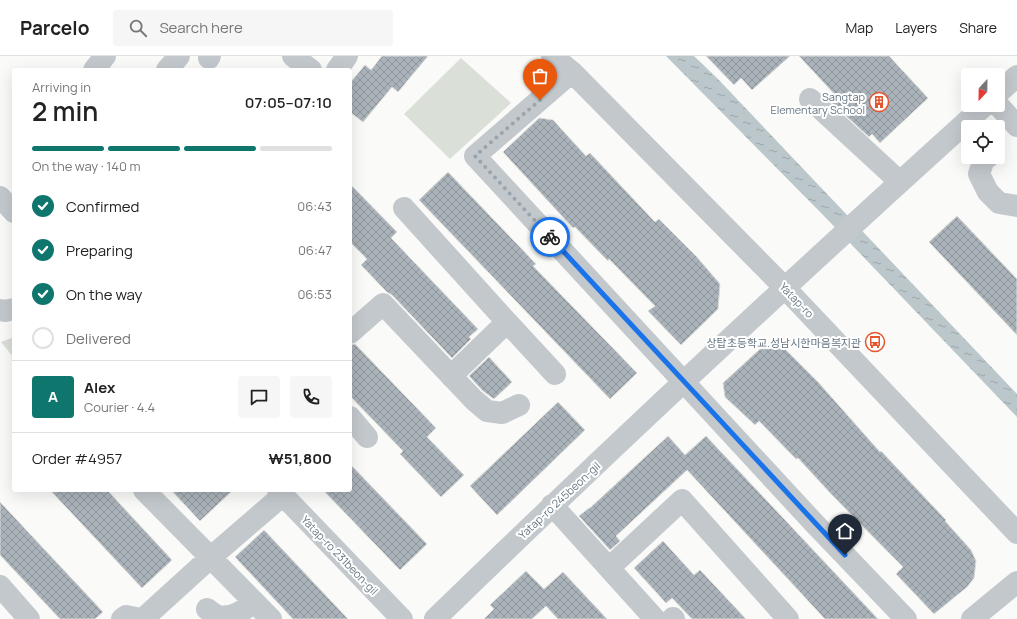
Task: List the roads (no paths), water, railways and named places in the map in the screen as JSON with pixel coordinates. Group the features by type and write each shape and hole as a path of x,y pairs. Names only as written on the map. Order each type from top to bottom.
{"street":[{"path":"96,68 105,56"},
{"path":"170,68 179,56"},
{"path":"293,56 308,68"},
{"path":"338,68 347,56"},
{"name":"Yatap-ro","path":"552,56 572,72 785,288 1017,533"},
{"path":"572,72 475,156 814,522 906,619"},
{"path":"1005,87 1017,76"},
{"path":"810,99 900,182"},
{"name":"Yatap-ro 245beon-gil","path":"435,619 552,505 785,288 977,112"},
{"path":"1004,112 1017,126"},
{"path":"983,164 980,174 988,192 999,203 1017,206"},
{"path":"0,197 12,210"},
{"path":"404,208 555,374"},
{"path":"352,331 383,304 451,376 487,411 502,412 519,405"},
{"path":"0,310 12,309"},
{"path":"451,376 507,322"},
{"path":"352,419 367,437"},
{"path":"146,492 271,619"},
{"path":"122,619 126,616 142,619 280,492"},
{"name":"Yatap-ro 231beon-gil","path":"280,492 402,619"},
{"path":"609,568 682,500 788,619"},
{"path":"552,505 655,619"},
{"path":"972,619 1017,582"},
{"path":"0,586 29,619"},
{"path":"207,610 218,616 238,615 254,602"}],"water":[{"path":"666,56 694,56 717,78 1017,394 1017,417 826,218"}],"place":[{"name":"Sangtap Elementary School","path":"879,102"},
{"name":"상탑초등학교.성남시한마음복지관","path":"875,342"}]}
